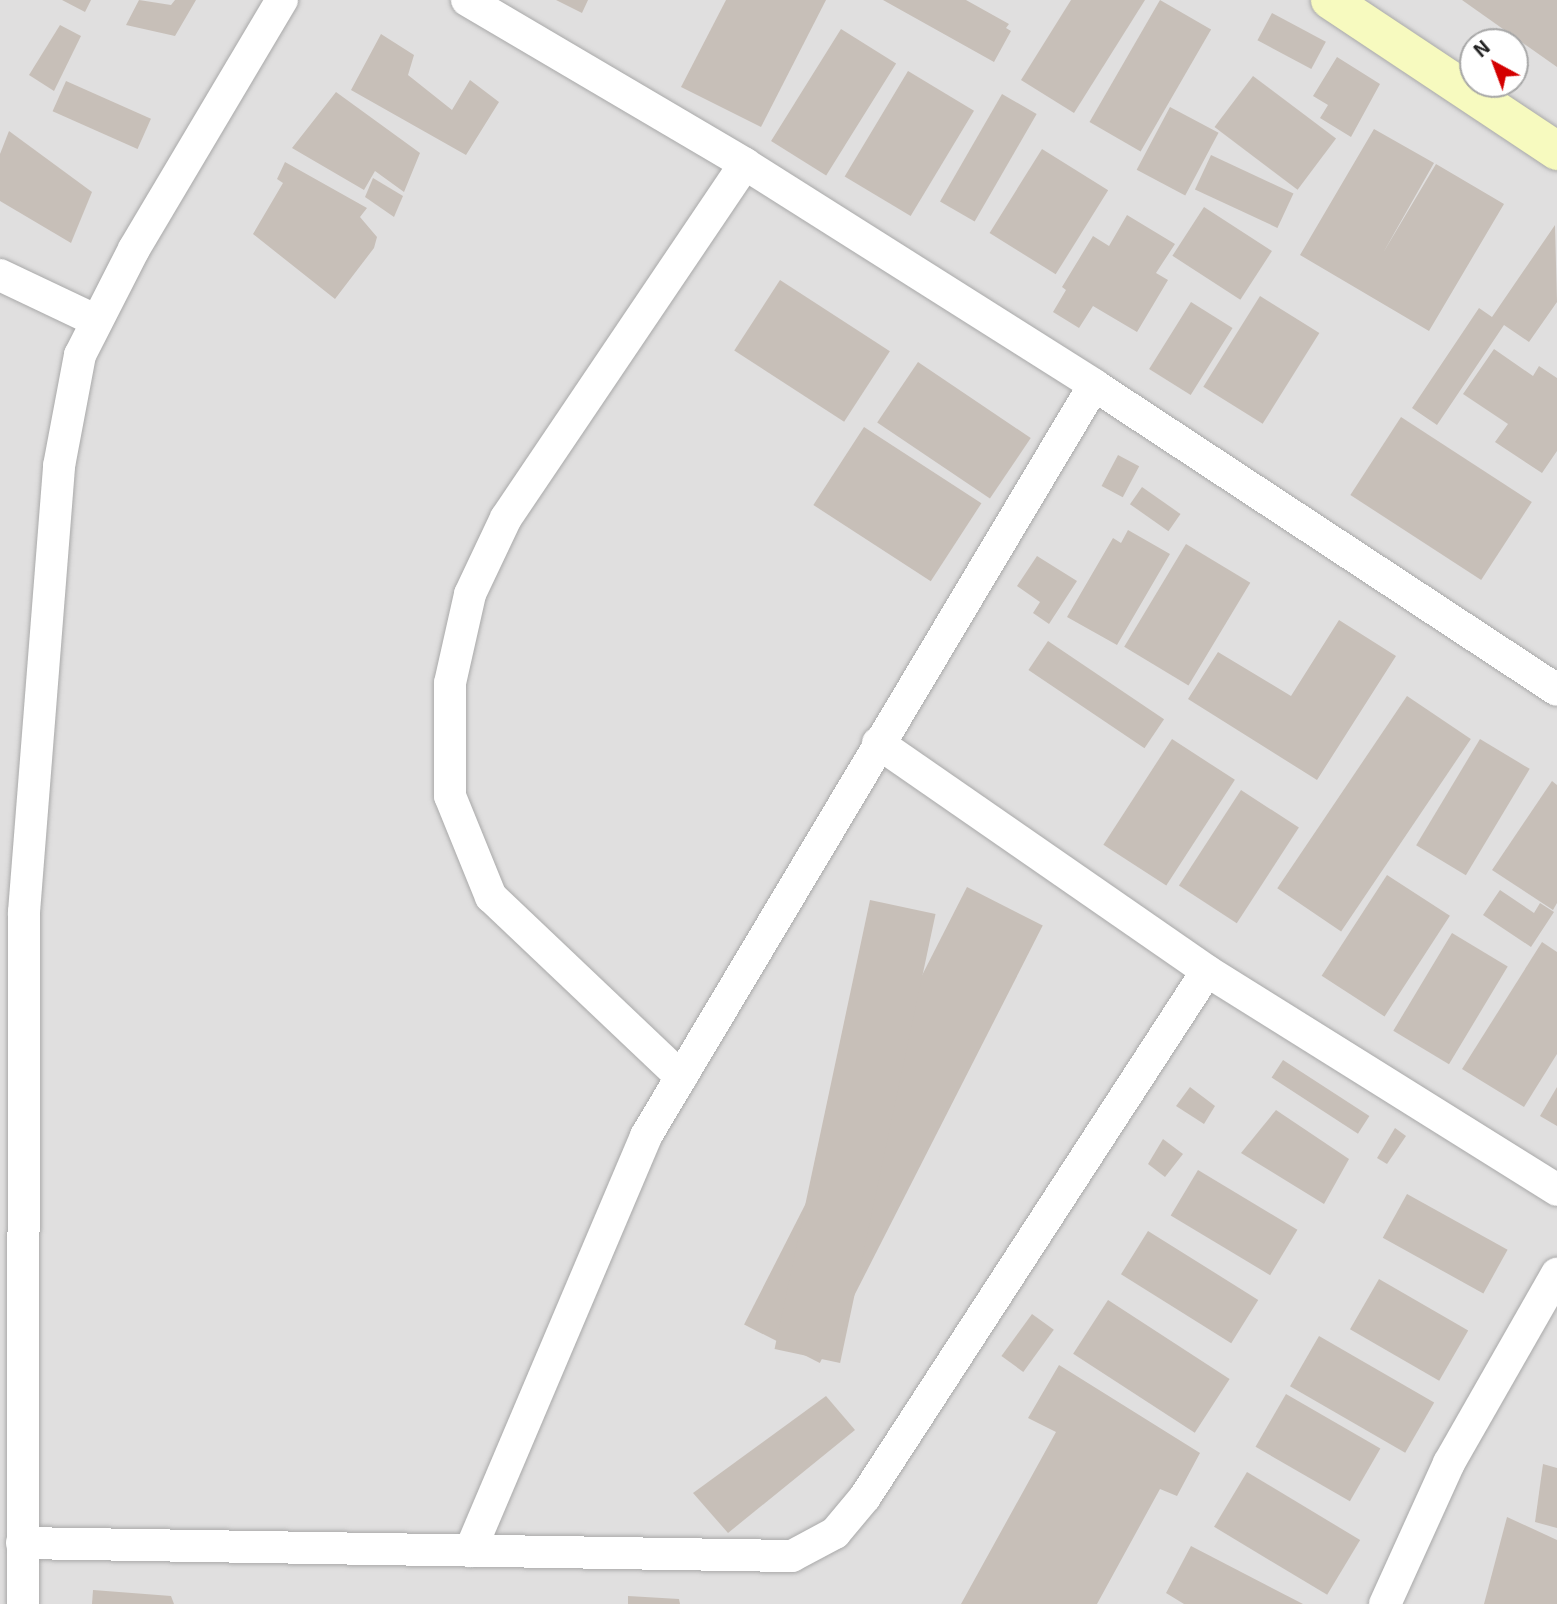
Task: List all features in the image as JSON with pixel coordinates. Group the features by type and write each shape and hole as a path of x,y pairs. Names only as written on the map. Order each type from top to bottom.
{"main road":[{"path":"1330,0 1557,151"}],"street":[{"path":"23,1604 12,912 59,466 80,355 282,0"},
{"path":"467,0 745,164 1094,385 1557,690"},
{"path":"681,1077 491,897 450,796 450,683 470,594 506,518 745,164"},
{"path":"0,275 97,321"},
{"path":"470,1551 646,1136 1094,385"},
{"path":"878,743 1207,971 1557,1190"},
{"path":"22,1543 792,1556 835,1533 866,1497 1207,971"},
{"path":"1385,1604 1449,1463 1557,1274"}],"shaded area":[{"path":"0,0 1557,0 1557,1604 0,1604"}],"building":[{"path":"62,0 91,0 85,12"},
{"path":"139,0 171,5 175,0 196,0 175,36 126,25"},
{"path":"556,0 588,0 582,13"},
{"path":"726,0 826,0 761,127 681,87"},
{"path":"883,0 966,0 1009,24 1006,28 1011,31 994,62"},
{"path":"1071,0 1145,0 1074,113 1021,80"},
{"path":"1160,0 1211,30 1141,152 1090,122"},
{"path":"1462,0 1557,0 1557,67 1529,47 1529,28 1502,28"},
{"path":"1272,13 1326,42 1311,69 1257,40"},
{"path":"60,25 81,36 54,91 29,75"},
{"path":"841,29 896,63 826,175 771,141"},
{"path":"381,34 414,55 408,75 452,110 470,80 499,102 466,155 351,90"},
{"path":"1337,57 1380,84 1351,137 1320,118 1328,105 1313,96"},
{"path":"908,71 974,111 911,216 845,176"},
{"path":"1253,76 1336,139 1298,190 1214,127"},
{"path":"66,81 151,119 138,149 53,111"},
{"path":"336,92 420,153 404,192 375,171 364,190 292,148"},
{"path":"1002,94 1037,114 975,221 940,201"},
{"path":"1170,107 1219,133 1185,196 1137,170"},
{"path":"1374,129 1434,163 1383,253 1436,164 1504,204 1429,331 1300,255"},
{"path":"9,131 92,192 71,243 0,201 0,154"},
{"path":"1042,149 1108,190 1056,274 990,233"},
{"path":"1211,155 1293,193 1277,228 1195,189"},
{"path":"285,162 367,208 360,217 377,237 374,248 335,299 253,234 283,183 277,179"},
{"path":"373,178 403,196 394,217 365,197"},
{"path":"1204,207 1272,251 1240,300 1172,256"},
{"path":"1127,215 1175,244 1156,273 1168,280 1137,332 1093,306 1079,328 1053,312 1066,290 1062,287 1093,236 1109,246"},
{"path":"1555,225 1557,302 1529,342 1504,325 1437,425 1412,408 1479,308 1492,317"},
{"path":"780,280 890,351 844,422 734,350"},
{"path":"1260,296 1319,333 1263,424 1203,387"},
{"path":"1191,302 1233,328 1191,395 1149,369"},
{"path":"1494,349 1533,376 1539,366 1557,378 1557,451 1542,473 1495,442 1508,424 1463,394"},
{"path":"918,362 1031,438 990,499 877,423"},
{"path":"1401,417 1532,502 1481,580 1350,495"},
{"path":"864,427 981,503 931,581 813,505"},
{"path":"1118,455 1139,466 1123,497 1102,486"},
{"path":"1142,487 1181,514 1168,531 1130,504"},
{"path":"1128,530 1170,554 1117,645 1067,617 1113,538 1121,543"},
{"path":"1186,544 1250,583 1188,685 1124,647"},
{"path":"1037,556 1077,581 1049,624 1033,613 1040,602 1017,586"},
{"path":"1339,620 1396,656 1317,780 1188,699 1218,652 1291,696"},
{"path":"1048,641 1164,719 1144,748 1028,670"},
{"path":"1407,696 1471,739 1341,931 1277,888"},
{"path":"1172,739 1235,780 1166,886 1103,845"},
{"path":"1480,739 1530,769 1466,875 1416,845"},
{"path":"1552,781 1557,785 1557,903 1553,910 1492,870"},
{"path":"1241,790 1299,828 1237,923 1179,886"},
{"path":"1387,875 1450,916 1385,1016 1322,976"},
{"path":"967,887 1043,926 820,1363 744,1324"},
{"path":"1500,890 1534,913 1540,903 1554,912 1531,947 1483,915"},
{"path":"870,900 936,914 840,1363 775,1349"},
{"path":"1452,933 1508,966 1449,1064 1393,1031"},
{"path":"1542,942 1557,952 1557,1054 1524,1107 1462,1069"},
{"path":"1283,1060 1369,1116 1358,1134 1272,1078"},
{"path":"1190,1087 1215,1106 1204,1124 1176,1106"},
{"path":"1557,1087 1557,1126 1540,1116"},
{"path":"1276,1110 1349,1159 1324,1204 1241,1153"},
{"path":"1395,1128 1406,1136 1387,1164 1377,1158"},
{"path":"1163,1139 1183,1154 1165,1177 1148,1164"},
{"path":"1198,1170 1297,1230 1270,1275 1171,1215"},
{"path":"1407,1194 1508,1250 1483,1293 1383,1238"},
{"path":"1148,1231 1258,1300 1231,1343 1121,1274"},
{"path":"1379,1279 1468,1330 1439,1381 1350,1329"},
{"path":"1108,1300 1230,1379 1195,1433 1073,1354"},
{"path":"1032,1314 1054,1330 1023,1372 1001,1356"},
{"path":"1319,1336 1434,1402 1405,1453 1290,1386"},
{"path":"1059,1365 1200,1453 1177,1496 1160,1489 1097,1604 961,1604 1056,1432 1028,1418"},
{"path":"1286,1394 1380,1448 1350,1501 1256,1447"},
{"path":"826,1396 855,1430 728,1533 693,1493"},
{"path":"1543,1464 1557,1468 1557,1528 1535,1522"},
{"path":"1247,1472 1360,1540 1327,1595 1214,1527"},
{"path":"1507,1517 1557,1540 1557,1604 1484,1604"},
{"path":"1191,1546 1303,1604 1184,1604 1166,1593"},
{"path":"93,1590 171,1596 174,1604 92,1604"},
{"path":"628,1596 679,1599 680,1604 628,1604"}]}
